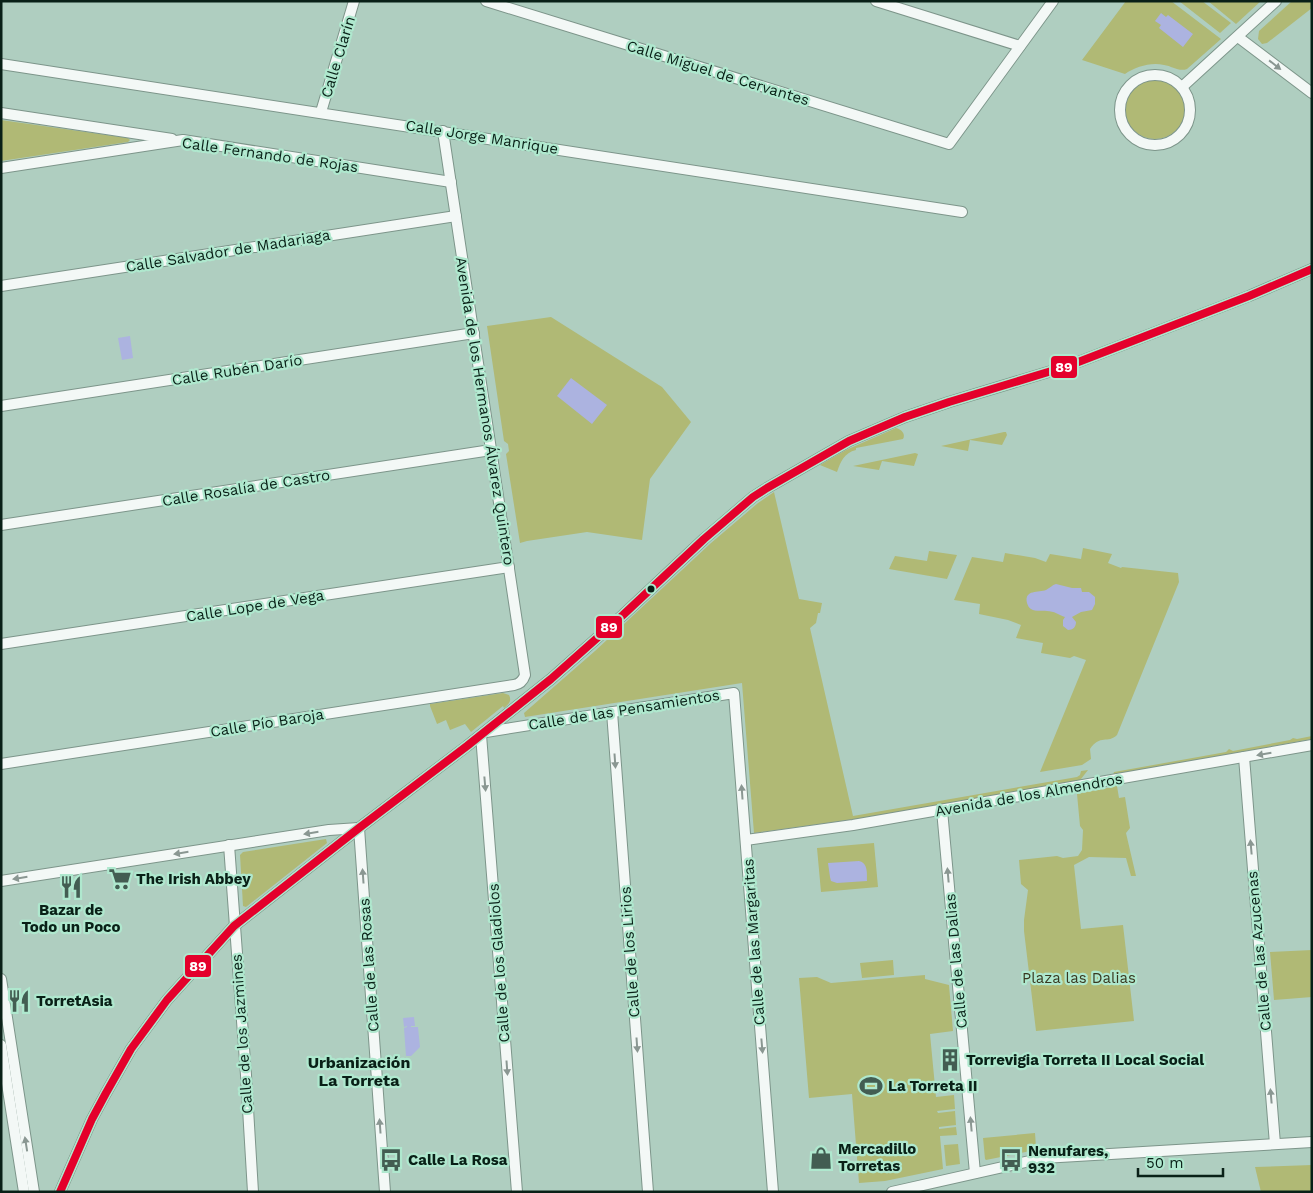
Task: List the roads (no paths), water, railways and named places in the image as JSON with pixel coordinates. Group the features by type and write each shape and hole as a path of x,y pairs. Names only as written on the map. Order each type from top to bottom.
{"street":[{"name":"Calle Clarín","path":"321,112 354,1"},
{"name":"Calle Miguel de Cervantes","path":"486,1 949,144 1020,46"},
{"path":"876,1 1020,46 1052,1"},
{"path":"1182,86 1276,1"},
{"path":"1238,37 1312,93"},
{"name":"Calle Jorge Manrique","path":"1,64 962,212"},
{"path":"1153,74 1164,75 1174,79 1182,86 1189,99 1191,110 1187,126 1176,138 1167,144 1156,146 1145,144 1127,132 1122,122 1120,106 1125,90 1133,82 1142,76 1153,74"},
{"path":"1,113 183,140"},
{"name":"Avenida de los Hermanos Álvarez Quintero","path":"443,131 525,674 521,682 514,685"},
{"name":"Calle Fernando de Rojas","path":"1,168 183,140 451,182"},
{"name":"Calle Salvador de Madariaga","path":"1,286 456,216"},
{"path":"60,1192 92,1119 131,1049 167,1000 234,926 551,680 704,539 753,497 837,448 912,414 1068,366 1249,296 1312,269"},
{"name":"Calle Rubén Darío","path":"1,406 474,334"},
{"name":"Calle Rosalía de Castro","path":"1,526 491,450"},
{"name":"Calle Lope de Vega","path":"1,644 509,567"},
{"path":"514,685 522,703"},
{"name":"Calle Pío Baroja","path":"1,764 514,685"},
{"name":"Calle de las Pensamientos","path":"483,734 734,693"},
{"name":"Calle de las Margaritas","path":"734,693 773,1192"},
{"name":"Calle de los Lirios","path":"612,712 648,1192"},
{"name":"Calle de los Gladiolos","path":"483,734 517,1192"},
{"name":"Avenida de los Almendros","path":"746,840 853,825 1312,745"},
{"name":"Calle de las Azucenas","path":"1244,757 1275,1144"},
{"name":"Calle de las Dalias","path":"942,810 975,1173"},
{"path":"1,881 340,828 359,828"},
{"name":"Calle de las Rosas","path":"359,828 385,1192"},
{"name":"Calle de los Jazmines","path":"229,845 253,1192"},
{"path":"1,979 34,1192"},
{"path":"1,1045 24,1192"},
{"path":"892,1192 1043,1158 1312,1142"}],"water":[{"path":"1161,13 1166,17 1168,15 1193,34 1183,47 1159,28 1161,25 1155,21"},
{"path":"130,336 133,358 122,360 118,338"},
{"path":"571,378 607,405 592,424 557,396"},
{"path":"1056,584 1081,588 1082,592 1089,592 1095,597 1095,604 1092,610 1081,612 1072,617 1076,622 1075,627 1068,630 1063,626 1065,617 1052,612 1033,610 1027,603 1028,595 1033,592 1046,590"},
{"path":"859,861 865,866 867,881 837,883 831,881 828,863"},
{"path":"414,1017 415,1026 411,1027 418,1027 420,1047 411,1056 406,1056 404,1028 407,1026 404,1027 403,1018"}],"place":[{"name":"The Irish Abbey","path":"120,879"},
{"name":"Bazar de Todo un Poco","path":"71,887"},
{"name":"TorretAsia","path":"19,1001"},
{"name":"Torrevigia Torreta II Local Social","path":"950,1060"},
{"name":"La Torreta II","path":"871,1086"},
{"name":"Mercadillo Torretas","path":"821,1158"},
{"name":"Calle La Rosa","path":"391,1160"},
{"name":"Nenufares, 932","path":"1011,1160"}],"district":[{"name":"Urbanización La Torreta","path":"359,1071"}],"park label":[{"name":"Plaza las Dalias","path":"1079,978"}]}
